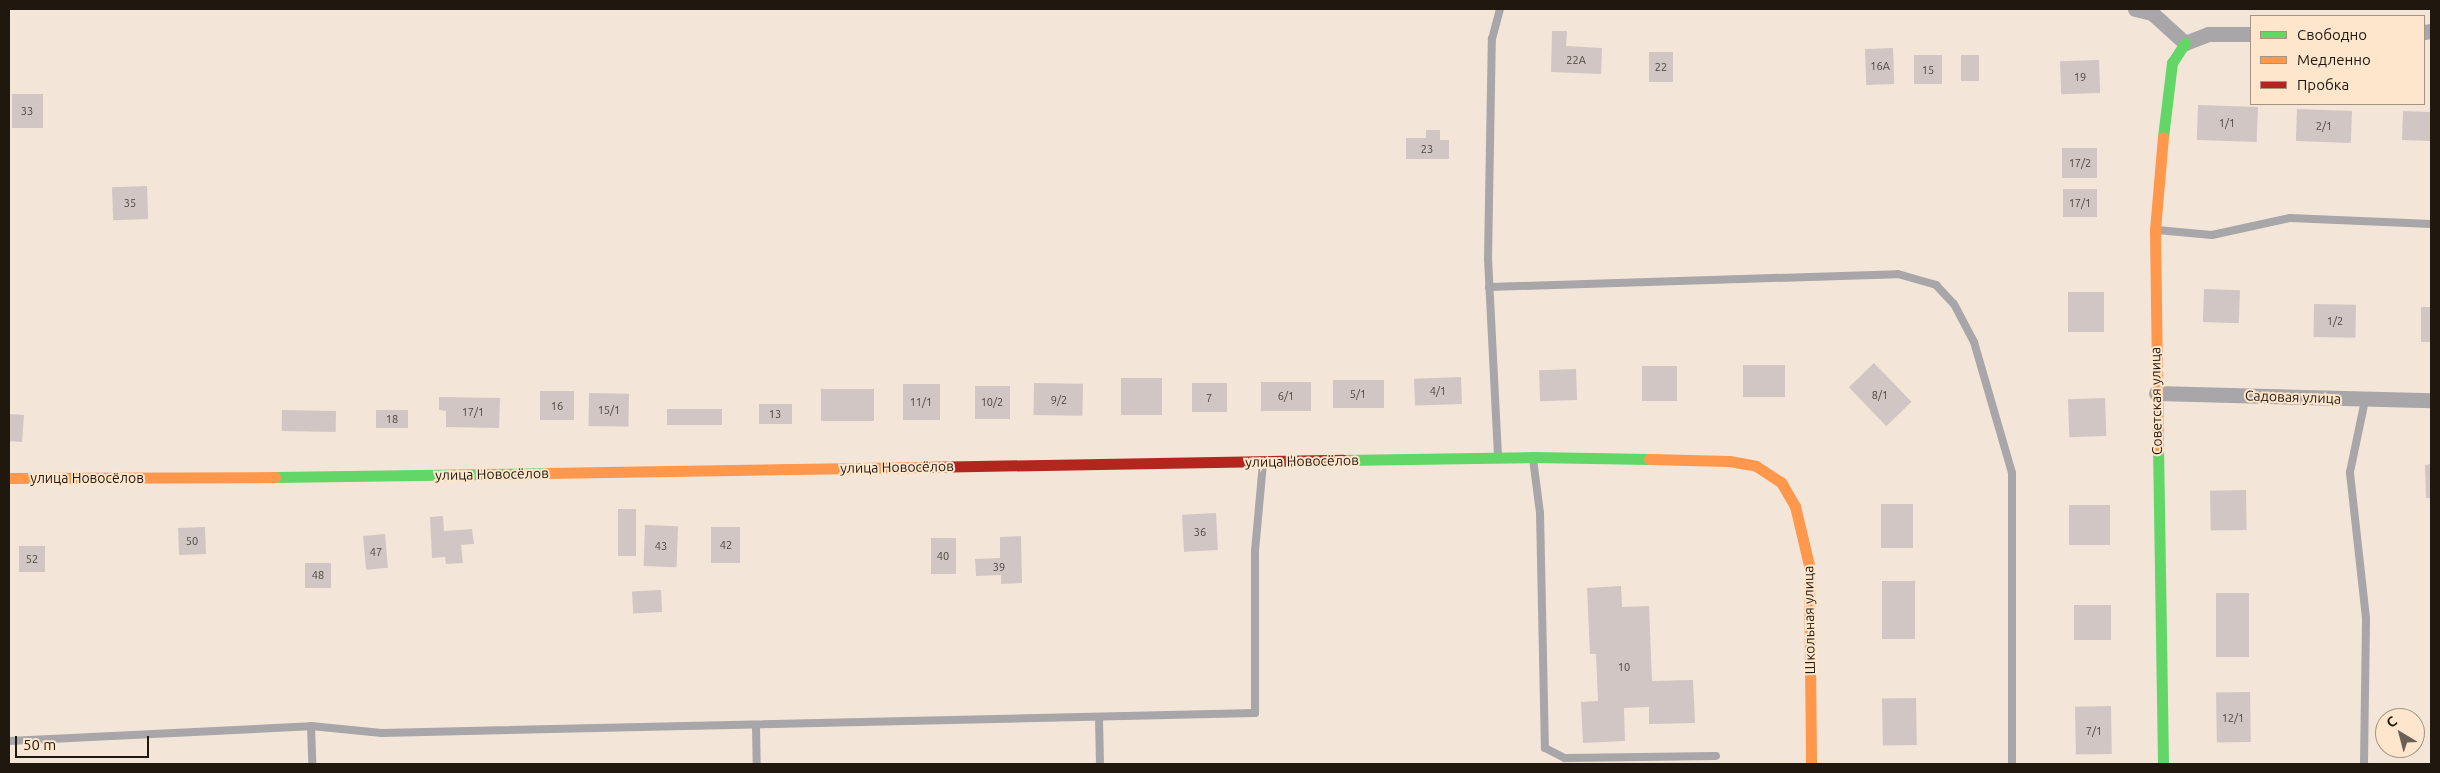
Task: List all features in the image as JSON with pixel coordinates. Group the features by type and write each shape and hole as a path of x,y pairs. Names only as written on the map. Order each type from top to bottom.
{"street":[{"path":"2135,9 2152,13 2185,43 2208,34 2250,34"},
{"name":"Советская улица","path":"2162,764 2155,230 2167,86 2172,62 2185,43"},
{"name":"Садовая улица","path":"2156,393 2365,400 2431,400"},
{"name":"улица Новосёлов","path":"9,478 229,478 1533,457 1729,461 1756,466 1780,482"},
{"name":"Школьная улица","path":"1780,482 1795,506 1809,565 1813,763"}],"lane":[{"path":"1498,458 1490,287 1492,39 1500,9"},
{"path":"2155,230 2212,235 2290,218 2431,224"},
{"path":"1490,287 1898,274 1936,285 1954,304 1974,342 2012,473 2012,764"},
{"path":"2364,764 2366,618 2350,472 2365,400"},
{"path":"1533,457 1540,513 1545,748 1564,758 1716,756"},
{"path":"9,741 311,726 382,734 1255,713 1254,551 1263,461"},
{"path":"1099,717 1100,764"},
{"path":"756,725 756,764"},
{"path":"311,726 312,764"}],"building":[{"path":"1552,31 1567,31 1566,46 1602,48 1601,74 1551,72"},
{"path":"1893,48 1894,84 1866,85 1865,49"},
{"path":"1649,52 1673,52 1673,82 1649,82"},
{"path":"1914,55 1942,55 1942,84 1914,84"},
{"path":"1961,55 1979,55 1979,81 1961,81"},
{"path":"2099,60 2100,93 2061,94 2060,61"},
{"path":"12,94 43,94 43,128 12,128"},
{"path":"2198,105 2258,107 2257,142 2197,140"},
{"path":"2297,109 2352,111 2351,143 2296,141"},
{"path":"2403,111 2431,112 2430,141 2402,140"},
{"path":"1426,130 1440,130 1440,140 1449,140 1449,159 1406,159 1406,138 1426,138"},
{"path":"2062,148 2097,148 2097,178 2062,178"},
{"path":"147,186 148,219 113,220 112,187"},
{"path":"2063,189 2097,189 2097,217 2063,217"},
{"path":"2204,289 2240,290 2239,323 2203,322"},
{"path":"2068,292 2104,292 2104,332 2068,332"},
{"path":"2314,304 2356,305 2355,338 2313,337"},
{"path":"2421,307 2431,307 2431,342 2421,342"},
{"path":"1874,363 1912,402 1886,426 1849,387"},
{"path":"1743,365 1785,365 1785,397 1743,397"},
{"path":"1642,366 1677,366 1677,401 1642,401"},
{"path":"1576,369 1577,400 1540,401 1539,370"},
{"path":"1461,377 1462,404 1415,406 1414,379"},
{"path":"1121,378 1162,378 1162,415 1121,415"},
{"path":"1333,380 1384,380 1384,408 1333,408"},
{"path":"1261,382 1311,382 1311,411 1261,411"},
{"path":"1034,383 1083,384 1082,416 1033,415"},
{"path":"1192,383 1227,383 1227,412 1192,412"},
{"path":"903,384 940,384 940,420 903,420"},
{"path":"975,386 1010,386 1010,419 975,419"},
{"path":"821,389 874,389 874,421 821,421"},
{"path":"540,391 574,391 574,420 540,420"},
{"path":"589,393 629,394 628,427 588,426"},
{"path":"439,397 500,398 499,428 446,427 446,411 439,410"},
{"path":"2105,398 2106,436 2069,437 2068,399"},
{"path":"759,404 792,404 792,424 759,424"},
{"path":"667,409 722,409 722,425 667,425"},
{"path":"282,410 336,411 336,432 282,431"},
{"path":"376,410 408,410 408,428 376,428"},
{"path":"9,414 24,415 22,442 9,441"},
{"path":"2431,464 2431,498 2426,498 2425,465"},
{"path":"2246,490 2247,530 2211,531 2210,491"},
{"path":"1881,504 1913,504 1913,548 1881,548"},
{"path":"2069,505 2110,505 2110,545 2069,545"},
{"path":"618,509 636,509 636,556 618,556"},
{"path":"1216,513 1218,550 1184,552 1182,515"},
{"path":"443,516 444,531 472,529 474,544 461,545 463,563 446,564 445,557 432,558 430,517"},
{"path":"645,525 678,526 677,567 644,566"},
{"path":"205,527 206,554 179,555 178,528"},
{"path":"711,527 740,527 740,563 711,563"},
{"path":"385,534 388,568 366,570 363,536"},
{"path":"1021,536 1022,583 1001,584 1001,575 976,576 975,559 1000,558 1000,537"},
{"path":"931,538 956,538 956,574 931,574"},
{"path":"19,546 45,546 45,572 19,572"},
{"path":"305,563 331,563 331,588 305,588"},
{"path":"1882,581 1915,581 1915,639 1882,639"},
{"path":"1621,586 1622,607 1649,606 1652,681 1693,680 1695,723 1649,724 1649,707 1624,708 1625,741 1583,743 1581,702 1598,701 1596,654 1590,654 1587,588"},
{"path":"661,590 662,612 633,613 632,592"},
{"path":"2216,593 2249,593 2249,657 2216,657"},
{"path":"2074,605 2111,605 2111,640 2074,640"},
{"path":"2250,692 2251,742 2217,743 2216,693"},
{"path":"1916,698 1917,745 1883,746 1882,699"},
{"path":"2111,706 2112,754 2076,755 2075,707"}],"traffic: fast":[{"path":"2163,137 2172,63 2185,43"},
{"path":"2158,445 2163,764"},
{"path":"1343,460 1533,457 1649,459"},
{"path":"275,477 546,473"}],"traffic: slow":[{"path":"2158,445 2155,230 2163,137"},
{"path":"1649,459 1729,461 1756,466 1781,482 1795,506 1809,565 1811,764"},
{"path":"546,473 923,467"},
{"path":"9,478 275,477"}],"traffic: jam":[{"path":"923,467 1343,460"}]}
